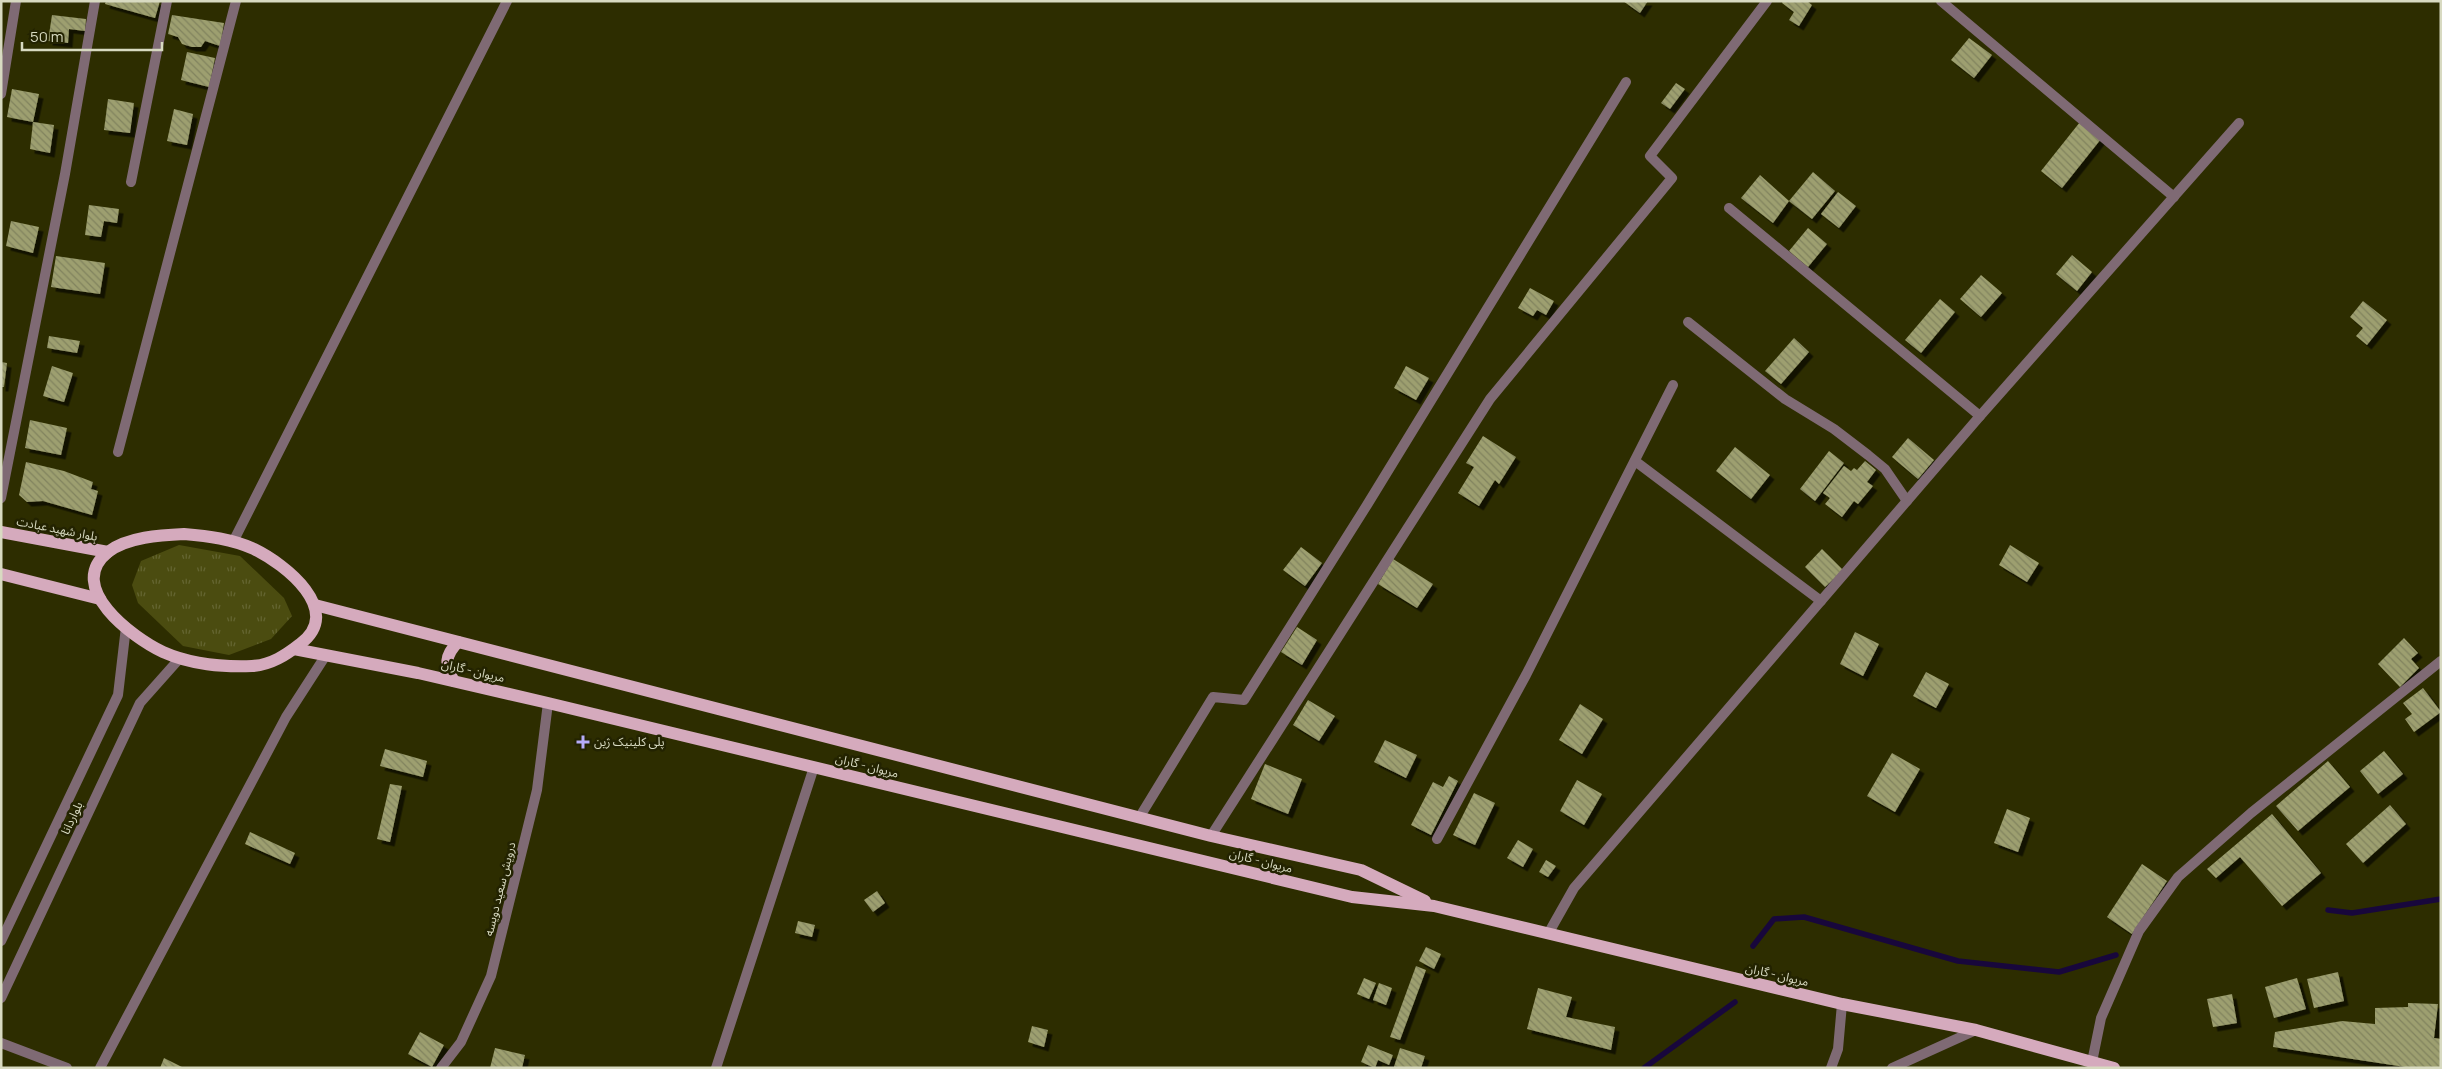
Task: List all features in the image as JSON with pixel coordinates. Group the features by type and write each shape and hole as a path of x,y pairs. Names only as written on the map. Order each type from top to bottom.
{"main road":[{"name":"بلوار شهید عبادت","path":"1,532 108,552"},
{"path":"184,534 222,538 233,542 254,549 282,566 306,589 315,605 316,617 314,628 308,637 282,658 258,665 226,666 194,663 164,653 145,642 126,627 100,599 94,586 94,574 100,561 108,552 130,542 184,534"},
{"path":"1,574 100,599"},
{"name":"مریوان - گاران","path":"315,605 1139,818 1361,870 1434,906"},
{"path":"454,681 448,672 446,660 450,650 458,642"},
{"name":"مریوان - گاران","path":"294,649 454,681 548,703 1352,897 1434,906 1842,1004 1976,1030 2114,1068"}],"street":[{"path":"1,94 16,1"},
{"path":"1,498 63,183 95,1"},
{"path":"131,182 167,1"},
{"path":"118,452 236,1"},
{"path":"233,542 507,1"},
{"path":"1211,836 1490,399 1672,178 1650,156 1767,1"},
{"path":"1941,1 2174,197"},
{"path":"1139,818 1213,697 1244,700 1382,480 1626,82"},
{"path":"1548,934 1574,888 1980,416 2239,122"},
{"path":"1729,208 1980,416"},
{"path":"1688,322 1785,399 1834,429 1868,455 1886,470 1907,501"},
{"path":"1437,839 1526,675 1673,385"},
{"path":"1635,460 1821,601"},
{"name":"بلواردانا","path":"1,941 118,695 126,627"},
{"path":"100,1068 286,717 326,656"},
{"name":"بلواردانا","path":"1,998 140,703 180,658"},
{"path":"2092,1062 2101,1018 2139,931 2178,877 2251,813 2441,661"},
{"name":"درویش سعید دویسه","path":"441,1068 461,1042 492,976 536,790 548,703"},
{"path":"716,1068 814,767"},
{"path":"1831,1068 1838,1049 1842,1004"},
{"path":"1892,1068 1976,1030"},
{"path":"1,1043 68,1068"}],"green space":[{"path":"179,545 240,556 284,598 292,616 271,639 229,655 183,646 138,603 132,585 141,561"}],"building":[{"path":"106,1 160,1 155,18 105,4"},
{"path":"1623,1 1648,1 1640,13"},
{"path":"1783,1 1807,1 1812,5 1799,26 1789,20 1794,12 1782,3"},
{"path":"52,15 86,19 85,31 69,29 68,43 48,41"},
{"path":"172,15 224,23 220,46 205,41 201,47 182,44 178,37 168,34"},
{"path":"1969,38 1992,55 1974,78 1951,60"},
{"path":"187,52 215,58 209,87 181,80"},
{"path":"1676,83 1685,89 1670,109 1661,103"},
{"path":"12,89 39,94 33,122 7,117"},
{"path":"108,99 134,103 130,133 104,130"},
{"path":"174,109 193,114 187,145 167,141"},
{"path":"33,122 54,125 50,153 30,149"},
{"path":"2080,122 2101,139 2062,188 2041,171"},
{"path":"1813,172 1835,191 1812,219 1789,201"},
{"path":"1760,175 1789,201 1773,223 1741,198"},
{"path":"1838,192 1856,206 1839,228 1821,214"},
{"path":"89,205 119,209 117,223 104,221 101,237 85,235"},
{"path":"11,221 39,227 33,253 6,246"},
{"path":"1808,228 1827,244 1808,267 1789,251"},
{"path":"2072,255 2092,272 2077,291 2056,274"},
{"path":"56,256 105,263 100,294 51,287"},
{"path":"1981,275 2002,293 1981,317 1960,299"},
{"path":"1530,288 1554,301 1546,315 1537,310 1533,316 1518,308"},
{"path":"1940,299 1955,312 1921,353 1905,340"},
{"path":"2363,301 2387,320 2367,345 2356,336 2363,328 2350,317"},
{"path":"49,336 80,341 77,353 47,348"},
{"path":"1794,338 1809,352 1781,384 1765,371"},
{"path":"1,362 7,363 4,387 1,387"},
{"path":"52,366 73,373 64,402 43,396"},
{"path":"1406,366 1429,378 1416,400 1394,388"},
{"path":"30,420 67,428 61,455 25,448"},
{"path":"1483,436 1516,457 1499,484 1495,480 1479,506 1458,493 1474,467 1466,463"},
{"path":"1908,438 1934,460 1918,479 1892,457"},
{"path":"1735,447 1770,475 1751,499 1716,471"},
{"path":"1829,451 1844,463 1815,501 1800,489"},
{"path":"1865,461 1876,470 1867,482 1873,486 1858,504 1854,501 1842,517 1825,504 1830,498 1823,493 1844,466 1851,471 1854,468 1857,470"},
{"path":"26,462 64,471 93,482 91,489 98,491 92,515 43,501 27,502 19,495"},
{"path":"2010,545 2039,563 2027,582 1999,565"},
{"path":"1301,547 1322,563 1305,586 1283,570"},
{"path":"1822,549 1843,570 1825,587 1805,567"},
{"path":"1393,559 1433,584 1417,608 1378,584"},
{"path":"1297,627 1317,640 1302,665 1281,652"},
{"path":"1855,632 1879,644 1863,676 1840,664"},
{"path":"2404,638 2418,653 2411,659 2419,668 2400,687 2378,664"},
{"path":"1926,672 1949,684 1936,708 1913,696"},
{"path":"2423,688 2441,712 2414,732 2405,719 2412,714 2403,703"},
{"path":"1308,700 1335,716 1319,741 1293,725"},
{"path":"1580,704 1603,719 1582,754 1559,740"},
{"path":"1385,740 1417,755 1406,778 1374,762"},
{"path":"385,749 427,761 423,777 380,766"},
{"path":"2384,751 2403,774 2378,794 2360,771"},
{"path":"1892,753 1920,769 1895,812 1867,796"},
{"path":"2328,761 2350,787 2298,831 2276,806"},
{"path":"1265,764 1302,779 1288,814 1251,799"},
{"path":"1449,776 1458,781 1431,835 1411,825 1433,782 1443,787"},
{"path":"1577,780 1602,794 1584,825 1560,811"},
{"path":"390,784 402,786 390,842 377,839"},
{"path":"1474,793 1495,803 1475,845 1453,835"},
{"path":"2390,805 2406,824 2363,863 2346,844"},
{"path":"2007,809 2030,818 2018,852 1994,843"},
{"path":"2272,814 2321,873 2282,906 2240,857 2216,878 2207,869"},
{"path":"250,832 295,853 290,864 245,844"},
{"path":"1518,840 1533,849 1523,867 1507,858"},
{"path":"1546,860 1556,866 1548,877 1539,872"},
{"path":"2142,864 2167,881 2132,934 2107,917"},
{"path":"877,891 885,903 873,912 864,900"},
{"path":"798,921 815,925 812,937 795,933"},
{"path":"1426,947 1441,954 1434,969 1419,961"},
{"path":"1416,966 1426,970 1400,1040 1390,1037"},
{"path":"2338,972 2344,1001 2314,1008 2307,979"},
{"path":"1364,978 1376,983 1369,999 1357,994"},
{"path":"2297,978 2306,1009 2274,1018 2265,987"},
{"path":"1379,983 1392,988 1386,1005 1373,1000"},
{"path":"1538,988 1572,997 1566,1017 1615,1027 1611,1050 1527,1029"},
{"path":"2232,994 2237,1023 2213,1027 2207,999"},
{"path":"2408,1003 2438,1004 2434,1038 2441,1039 2441,1068 2412,1068 2273,1047 2275,1032 2342,1021 2375,1024 2375,1008 2408,1007"},
{"path":"1032,1026 1048,1030 1044,1047 1028,1042"},
{"path":"420,1032 444,1045 432,1067 408,1054"},
{"path":"1368,1045 1393,1055 1389,1065 1378,1060 1375,1068 1361,1062"},
{"path":"495,1048 525,1055 522,1068 490,1068"},
{"path":"1400,1048 1425,1056 1421,1068 1394,1067"},
{"path":"164,1058 184,1068 160,1068"}],"waterway":[{"path":"2328,910 2352,913 2441,899"},
{"path":"1753,946 1774,919 1804,917 1958,961 2059,972 2116,955"},
{"path":"1644,1068 1735,1002"}],"place":[{"name":"پلی کلینیک ژین","path":"583,742"}]}
